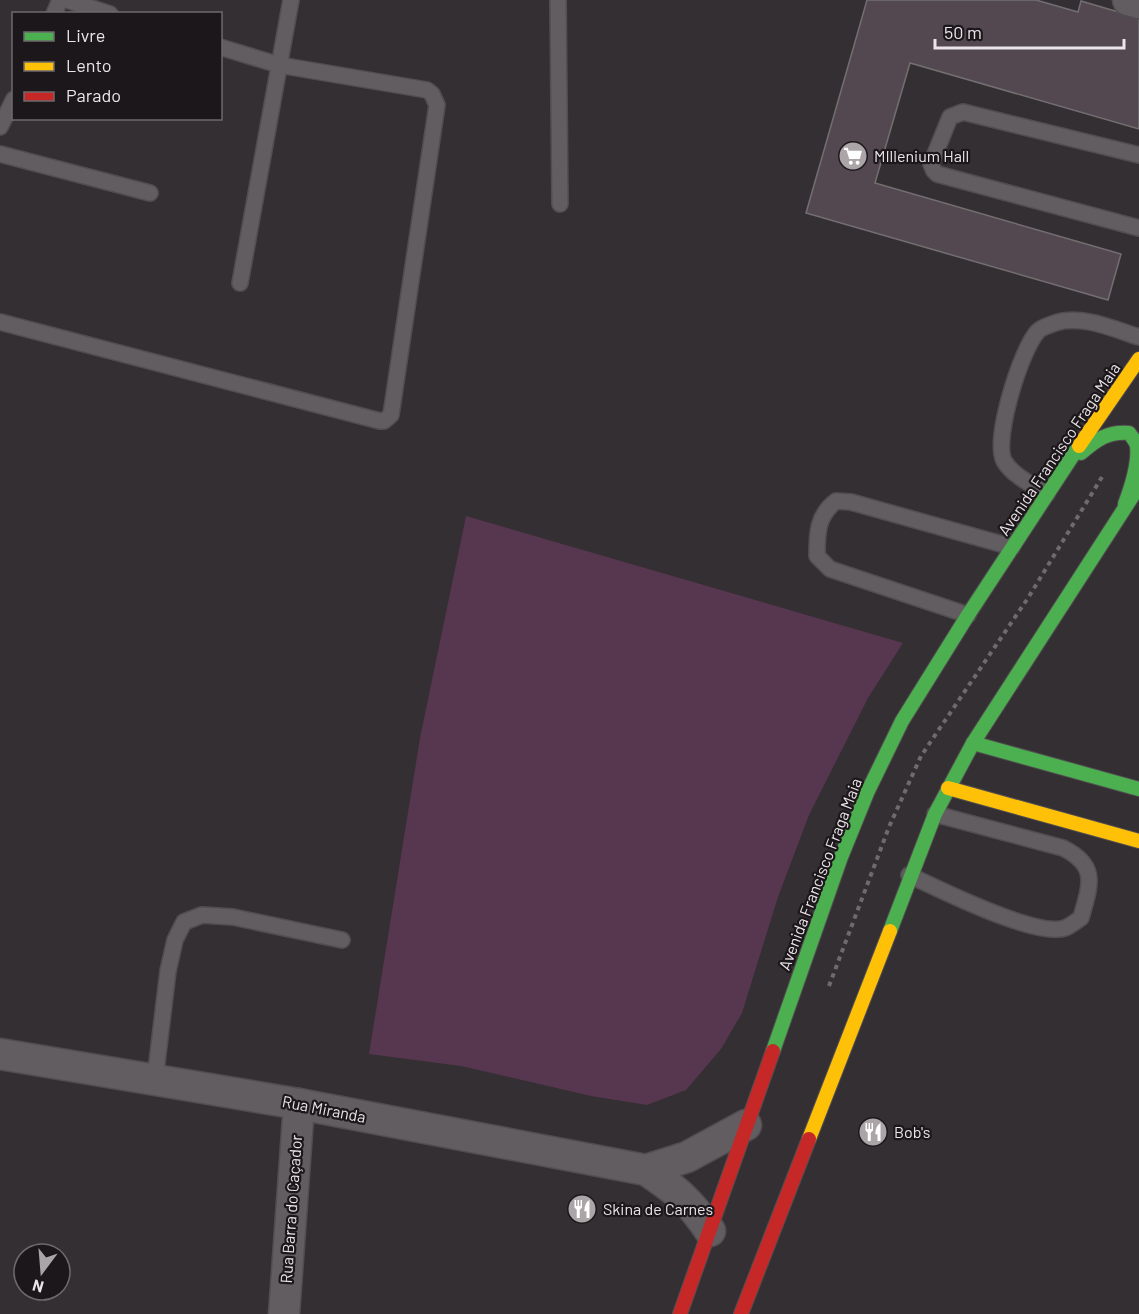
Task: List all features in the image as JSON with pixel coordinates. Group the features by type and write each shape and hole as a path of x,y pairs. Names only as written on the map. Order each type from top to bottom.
{"main road":[{"name":"Avenida Francisco Fraga Maia","path":"680,1314 841,857 867,793 902,721 968,615 1064,468 1139,359"},
{"path":"1126,378 1118,401 1122,417 1139,425"},
{"path":"1064,468 1099,437 1119,431 1129,433 1138,447 1138,462 1122,512"},
{"path":"741,1314 909,875 935,814 973,743 1139,486"},
{"path":"973,743 1139,789"},
{"path":"948,788 1139,841"}],"street":[{"path":"1128,0 1139,3"},
{"name":"Rua Miranda","path":"0,1054 299,1104 646,1170 689,1202 710,1231"},
{"name":"Rua Barra do Caçador","path":"284,1314 299,1104"},
{"name":"Rua Miranda","path":"646,1170 687,1157 746,1125"}],"lane":[{"path":"67,0 105,12"},
{"path":"240,283 291,0"},
{"path":"558,0 560,204"},
{"path":"0,322 380,421 391,415 437,105 432,94 427,90 279,65 222,48"},
{"path":"0,127 12,103"},
{"path":"1139,155 963,112 950,117 931,164 937,174 1139,228"},
{"path":"0,154 150,193"},
{"path":"1047,494 1015,474 1004,459 1001,433 1024,354 1039,330 1057,322 1078,320 1139,337"},
{"path":"968,615 830,569 817,556 817,532 826,510 836,501 851,502 1012,547"},
{"path":"909,875 961,899 1045,930 1065,928 1081,918 1087,895 1089,872 1079,856 1063,848 935,814"},
{"path":"155,1079 168,971 175,940 184,922 202,915 233,916 342,940"}],"shaded area":[{"path":"466,516 903,643 868,698 809,815 778,897 742,1013 721,1049 686,1090 647,1105 591,1096 461,1066 369,1054 420,738"}],"building":[{"name":"MIllenium Hall","path":"867,0 1036,0 1078,12 1081,1 1139,18 1139,129 910,63 875,183 1121,254 1108,300 806,213"}],"traffic: fast":[{"path":"1081,453 1103,437 1115,433 1129,433 1136,444 1137,460 1125,504"},
{"path":"773,1051 841,857 867,793 902,721 968,615 1079,446"},
{"path":"890,931 935,814 973,743 1139,486"},
{"path":"973,743 1139,789"}],"traffic: slow":[{"path":"1079,446 1139,359"},
{"path":"948,788 1139,841"},
{"path":"809,1139 890,931"}],"traffic: jam":[{"path":"680,1314 773,1051"},
{"path":"741,1314 809,1139"}],"place":[{"name":"MIllenium Hall","path":"853,156"},
{"name":"Bob's","path":"873,1132"},
{"name":"Skina de Carnes","path":"582,1209"}]}
